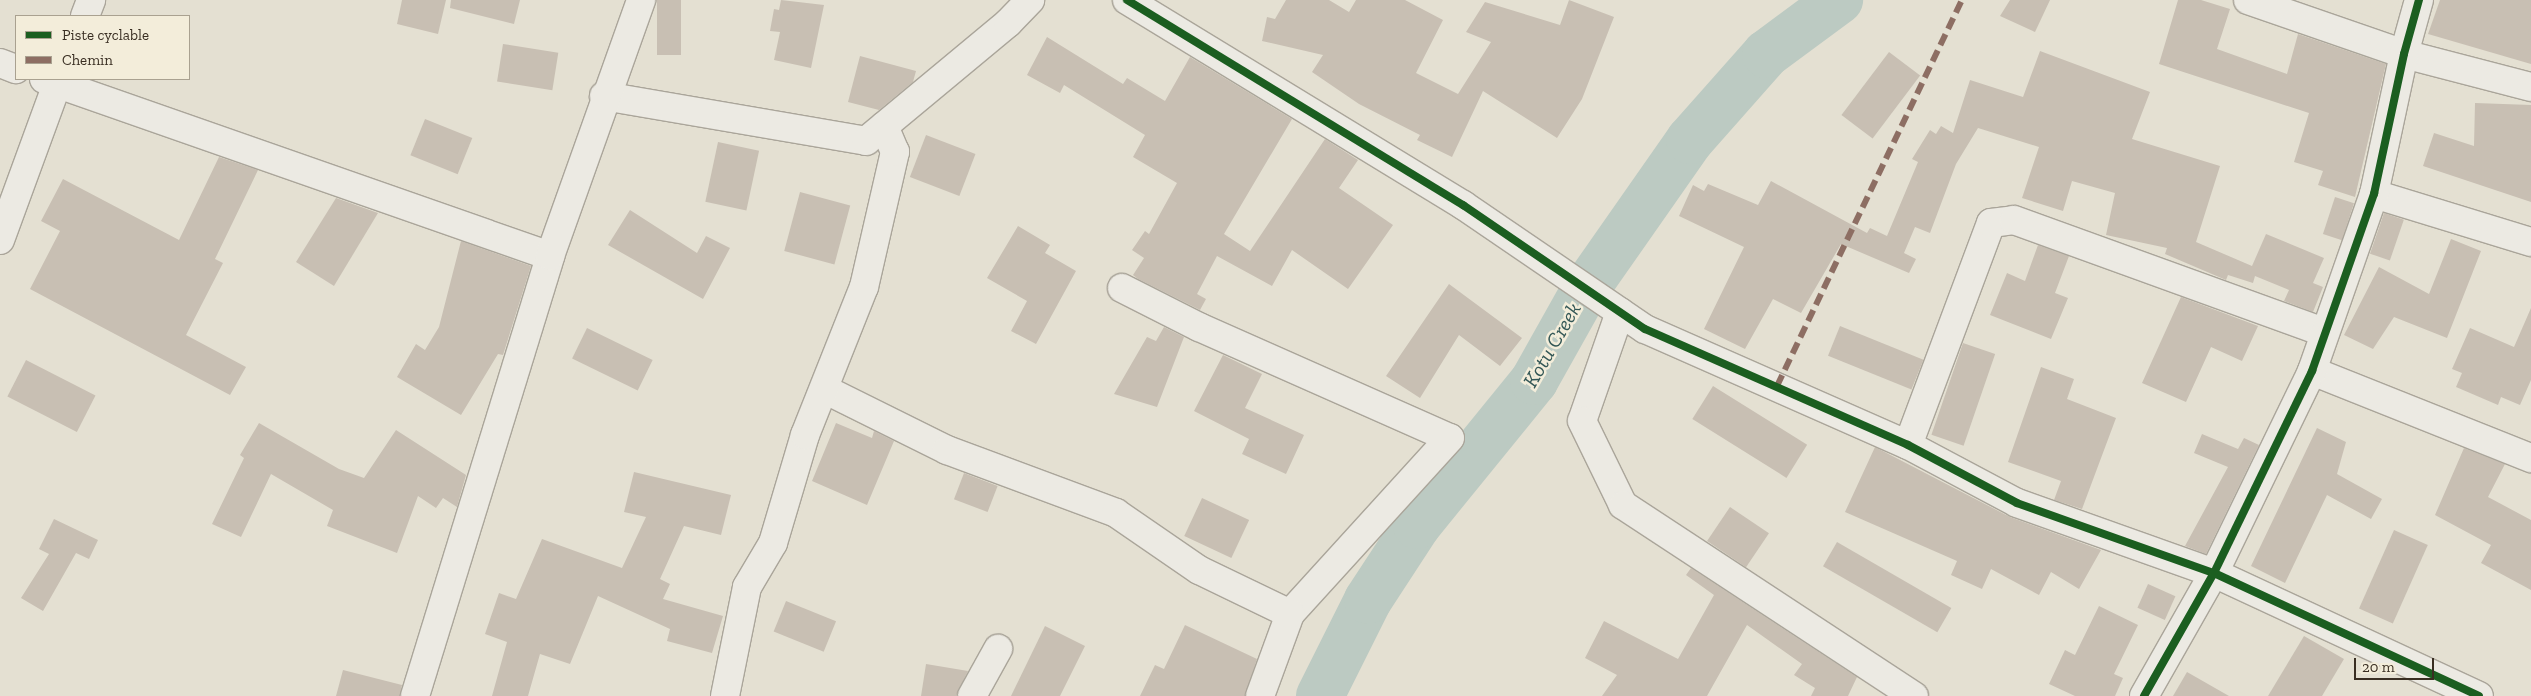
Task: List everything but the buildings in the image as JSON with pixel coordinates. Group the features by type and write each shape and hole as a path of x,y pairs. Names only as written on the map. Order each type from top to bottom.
{"street":[{"path":"85,15 91,0"},
{"path":"415,696 550,256 604,96 640,0"},
{"path":"604,96 866,141 1008,24 1030,0"},
{"path":"2248,0 2404,54 2531,87"},
{"path":"2144,696 2214,573 2312,371 2324,332 2374,194 2404,54 2419,0"},
{"path":"1143,4 1463,205 1645,329 1908,445 2016,502 2214,573 2479,696"},
{"path":"0,63 15,69"},
{"path":"0,240 53,80 550,256"},
{"path":"725,696 747,587 773,543 805,435 826,390 864,287 895,152 884,126"},
{"path":"2374,194 2531,242"},
{"path":"1908,445 1991,223 2014,220 2324,332"},
{"path":"1122,288 1199,327 1450,438 1290,614 1260,696"},
{"path":"1620,312 1582,421 1623,505 1914,696"},
{"path":"2312,371 2531,458"},
{"path":"826,390 947,450 1116,513 1199,570 1290,614"},
{"path":"972,696 998,649"}],"waterway":[{"name":"Kotu Creek","path":"1320,696 1368,600 1417,525 1534,381 1585,290 1690,140 1766,54 1839,0"}],"marked path":[{"path":"1777,386 1962,0"}],"cycle path":[{"path":"1127,0 1463,205 1645,329 1908,445 2017,503 2214,573 2479,696"},
{"path":"2144,696 2214,573 2312,371 2374,194 2404,54 2419,0"}]}
